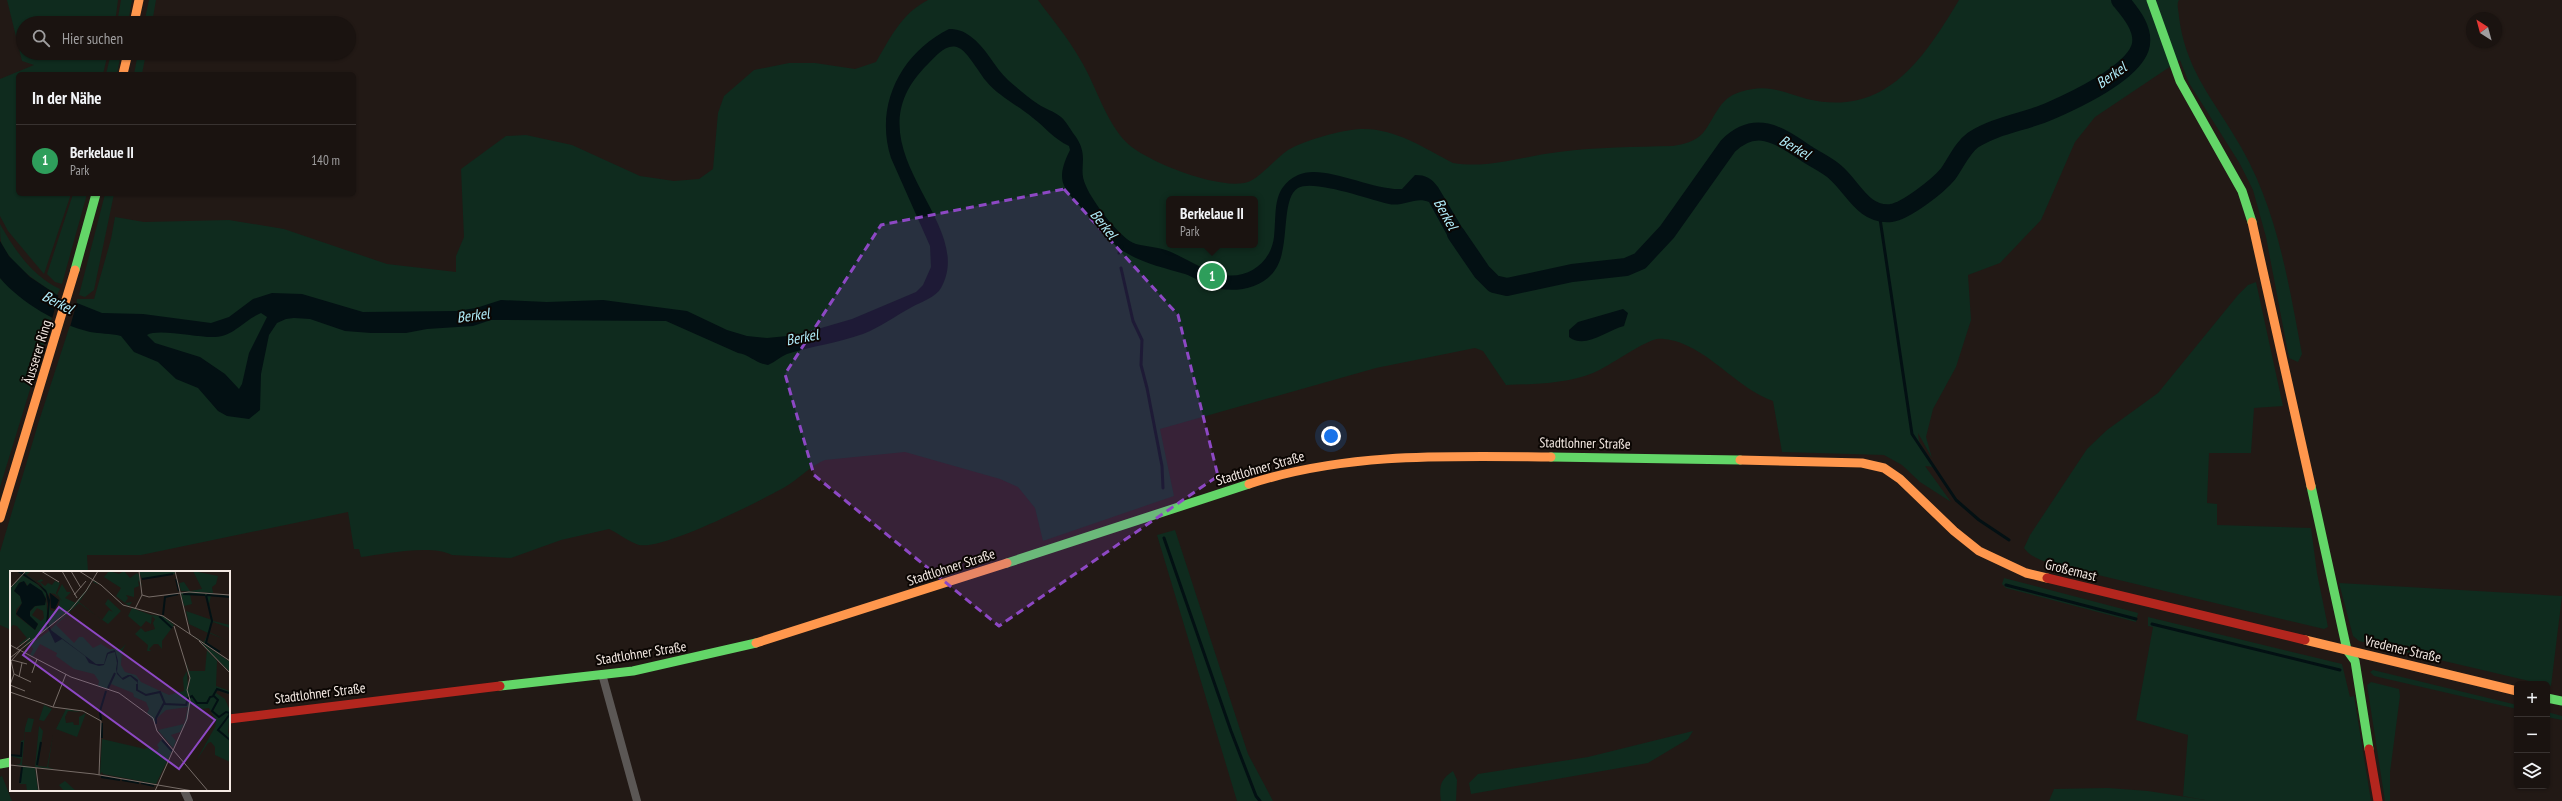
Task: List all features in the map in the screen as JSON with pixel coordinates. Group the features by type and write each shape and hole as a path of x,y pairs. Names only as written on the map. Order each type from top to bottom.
{"street":[{"path":"135,16 138,0"},
{"path":"2151,0 2173,65 2185,93 2238,178 2249,206 2347,650 2355,661 2378,801"},
{"path":"123,72 126,60"},
{"name":"Äusserer Ring","path":"0,518 53,347 95,196"},
{"name":"Stadtlohner Straße","path":"230,719 602,674 686,661 734,650 828,622 1264,479 1356,460 1407,456 1842,462 1884,468"},
{"name":"Großemast","path":"1884,468 1900,479 1954,531 1979,551 2003,564 2067,584 2282,634"},
{"name":"Vredener Straße","path":"2282,634 2514,690"},
{"path":"602,674 637,801"},
{"path":"2550,699 2562,702"},
{"path":"0,764 10,762"},
{"path":"184,791 189,801"}],"highlighted area":[{"path":"1064,189 1178,315 1218,476 999,626 814,475 785,374 881,225"}],"green space":[{"path":"7,0 118,0 116,16 16,16 16,37"},
{"path":"121,0 132,0 129,16 118,16"},
{"path":"149,0 156,0 153,16 146,16"},
{"path":"928,0 1038,0 1075,51 1086,69 1107,114 1119,134 1127,143 1151,158 1185,173 1203,179 1236,184 1253,180 1283,153 1295,146 1323,136 1361,129 1397,135 1420,145 1453,163 1467,164 1493,163 1573,150 1673,146 1696,139 1703,133 1718,109 1727,99 1733,95 1750,89 1767,88 1807,99 1835,103 1859,100 1881,91 1900,78 1916,62 1932,43 1959,0 2179,0 2178,8 2182,34 2186,50 2192,64 2206,91 2247,158 2270,212 2285,267 2302,354 2298,362 2289,358 2266,237 2253,190 2240,164 2189,83 2180,60 2095,117 2075,142 2041,220 2000,263 1968,275 1971,320 1956,367 1933,409 1926,437 1932,458 1918,433 1919,441 1934,467 1925,466 1951,502 1920,482 1902,465 1884,455 1782,452 1773,401 1749,389 1705,356 1679,342 1663,339 1651,341 1600,370 1583,377 1550,383 1506,385 1483,351 1475,348 1376,368 1160,429 1174,496 1043,541 1035,508 1018,487 1000,479 905,452 825,460 785,487 755,503 690,533 651,545 635,544 609,529 561,540 511,558 452,555 432,550 395,552 361,557 359,549 354,549 348,512 141,555 87,555 88,571 10,571 10,630 0,625 0,552 38,424 70,325 79,327 91,310 76,304 77,299 94,299 111,239 115,217 144,222 229,220 284,229 387,264 456,272 456,256 464,237 461,169 506,136 526,135 572,145 640,176 674,181 699,179 713,169 718,113 724,96 754,70 789,63 815,63 855,69 876,62 892,35 911,12"},
{"path":"106,60 103,72 17,72 34,65 22,61"},
{"path":"109,60 120,60 117,72 106,72"},
{"path":"137,60 145,60 142,72 134,72"},
{"path":"16,72 16,196 70,196 44,274 8,231 0,216 0,79"},
{"path":"72,196 86,196 62,284 55,282 47,274"},
{"path":"104,196 114,196 94,290 85,297 79,295"},
{"path":"0,224 11,243 33,270 50,284 60,289 57,295 25,272 5,251 1,242"},
{"path":"0,278 30,303 52,318 0,487"},
{"path":"2256,282 2283,406 2254,408 2251,453 2209,453 2207,503 2217,504 2217,525 2311,528 2317,573 2328,627 2324,629 2073,569 2046,562 2028,553 2024,548 2030,535 2087,449 2107,430 2158,393 2238,295 2248,285"},
{"path":"1175,530 1248,754 1273,801 1237,801 1157,535"},
{"path":"2004,578 2138,613 2136,622 2006,588 2002,584"},
{"path":"2339,583 2562,596 2551,686 2550,681 2530,681 2359,641 2353,636"},
{"path":"2148,617 2342,664 2350,697 2354,696 2371,801 2049,801 2054,789 2108,788 2148,791 2205,800 2183,796 2188,735 2136,720 2153,627 2148,626"},
{"path":"2373,670 2514,704 2514,708 2374,676 2370,672"},
{"path":"2371,682 2399,689 2400,696 2390,772 2390,801 2385,801 2367,685"},
{"path":"2550,713 2562,716 2562,720 2550,718"},
{"path":"1693,731 1688,739 1648,763 1471,794 1469,783 1478,774 1588,757"},
{"path":"1453,771 1457,780 1456,801 1441,801 1441,784 1445,777"},
{"path":"2,776 12,801 0,801 0,777"}],"water":[{"path":"949,29 958,30 967,34 981,46 1008,80 1038,104 1063,119 1080,144 1083,157 1084,180 1089,193 1115,228 1130,241 1136,244 1167,250 1203,268 1224,275 1233,276 1250,271 1263,261 1272,246 1277,202 1283,187 1289,180 1298,175 1308,172 1321,172 1377,186 1402,189 1415,175 1428,178 1438,187 1476,251 1462,256 1447,235 1429,202 1424,200 1394,205 1329,188 1306,186 1298,188 1292,194 1289,202 1285,237 1280,261 1269,277 1254,286 1236,290 1226,290 1206,285 1185,274 1145,262 1123,251 1114,243 1101,230 1065,187 1062,180 1062,172 1070,150 1069,146 1059,140 1038,122 996,91 986,81 966,53 959,48 950,47 942,51 928,64 906,95 900,125 905,154 943,236 948,263 941,288 932,297 870,331 844,340 787,354 768,365 760,363 746,355 738,353 666,321 491,320 473,326 427,329 406,333 371,333 345,331 310,319 294,318 286,319 277,323 269,335 261,374 260,410 249,419 227,416 218,411 198,388 176,379 158,362 134,352 121,336 90,332 65,324 29,304 18,296 0,278 0,241 9,256 30,277 57,295 102,313 143,314 211,323 229,317 253,299 272,293 302,294 363,312 456,311 476,308 501,300 547,302 603,300 687,311 727,330 747,336 767,338 797,335 852,319 916,292 923,285 931,267 930,246 891,158 887,138 886,119 889,100 905,66 917,52 932,39","holes":["261,313 267,317 249,353 242,384 239,389 225,374 200,357 155,343 147,335 160,332 208,337 222,336 228,334"]},
{"path":"1623,309 1628,313 1624,326 1589,340 1575,340 1569,337 1569,330 1578,322"}],"pier":[{"path":"59,294 77,302 70,327 52,319"}],"waterway":[{"name":"Berkel","path":"1456,234 1482,272 1494,284 1507,287 1572,273 1626,267 1640,261 1667,232 1728,146 1738,138 1748,133 1758,131 1778,136 1829,167 1841,178 1859,199 1873,210 1881,213 1891,213 1897,211 1913,203 1930,191 1943,179 1948,174 1959,156 1973,140 2001,127 2040,115 2072,101 2100,86 2114,77 2125,67 2134,58 2140,48 2141,35 2136,22 2120,0"},
{"path":"1879,212 1912,434 1956,500 1979,520 2009,540"},
{"name":"Berkel","path":"1119,253 1122,246"},
{"path":"1121,268 1133,321 1142,340 1141,365 1162,466 1163,488"},
{"path":"1164,538 1231,731 1256,796 1260,801"},
{"path":"2006,585 2136,619"},
{"path":"2152,624 2340,670"}],"traffic: fast":[{"path":"2151,0 2180,81 2242,191 2252,222"},
{"path":"75,270 95,196"},
{"path":"1551,457 1740,460"},
{"path":"1007,563 1249,484"},
{"path":"2311,486 2347,650 2355,661 2369,749"},
{"path":"500,686 633,671 756,643"},
{"path":"2550,699 2562,701"},
{"path":"0,764 10,762"}],"traffic: slow":[{"path":"136,16 139,0"},
{"path":"123,72 126,60"},
{"path":"2252,222 2311,486"},
{"path":"0,518 75,270"},
{"path":"1249,484 1323,466 1361,461 1398,458 1475,456 1551,457"},
{"path":"1740,460 1862,463 1884,468 1900,479 1954,531 1979,551 2026,573 2047,578"},
{"path":"756,643 1007,563"},
{"path":"2305,640 2514,690"}],"traffic: jam":[{"path":"2047,578 2305,640"},
{"path":"230,719 500,686"},
{"path":"2369,749 2378,801"}],"place":[{"name":"Berkelaue II","path":"1212,276"}]}
